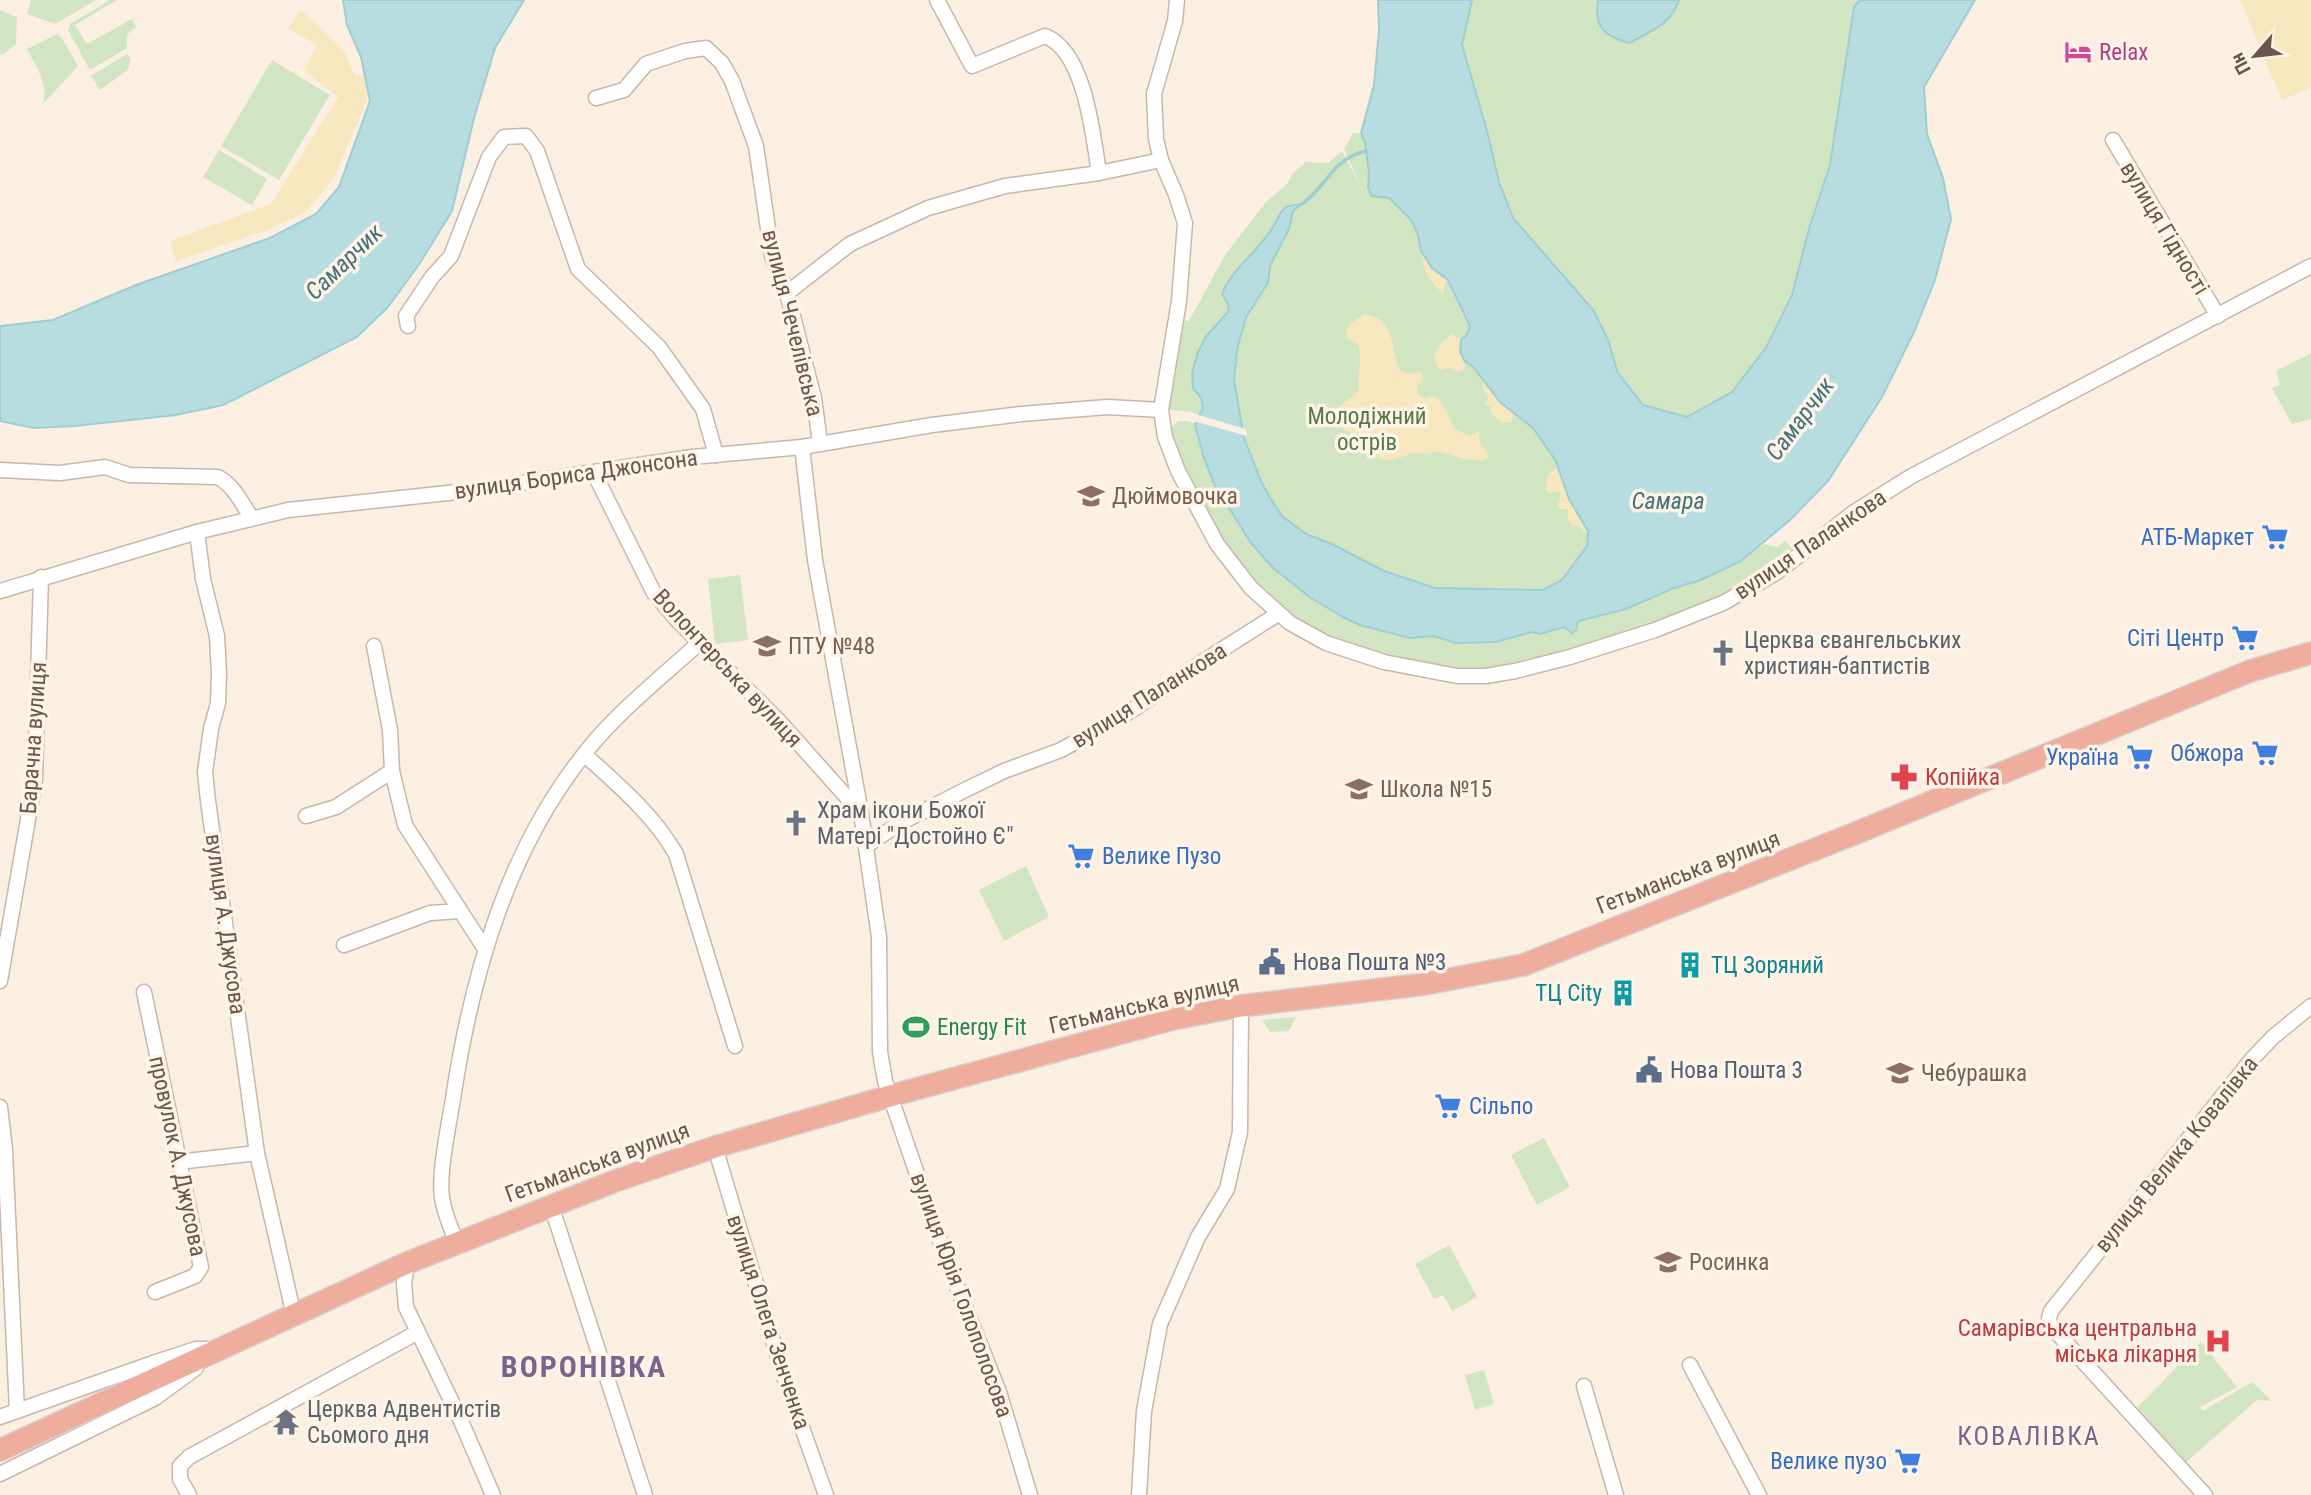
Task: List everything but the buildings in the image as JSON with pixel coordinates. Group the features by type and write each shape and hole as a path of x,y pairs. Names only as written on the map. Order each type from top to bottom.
{"highway":[{"name":"Гетьманська вулиця","path":"0,1450 407,1263 551,1205 715,1147 1173,1019 1241,1006 1425,984 1523,965 1946,797 2250,671 2311,653"}],"street":[{"path":"937,0 972,66 1045,36 1056,40 1070,59 1087,102 1099,173"},
{"path":"1161,410 1179,302 1185,223 1161,160 1155,130 1154,94 1175,21 1177,0"},
{"name":"вулиця Чечелівська","path":"596,98 624,90 646,64 685,51 706,48 722,63 732,80 756,146 772,256 786,293 814,398 820,443"},
{"path":"408,326 406,316 432,277 451,256 489,158 505,137 526,136 537,151 578,269 659,347 704,409 716,455"},
{"name":"вулиця Гідності","path":"2113,140 2218,316"},
{"path":"786,293 850,244 928,208 1005,186 1099,173 1161,160"},
{"name":"вулиця Паланкова","path":"1161,410 1165,437 1195,507 1226,557 1278,614 1337,647 1384,662 1457,676 1486,676 1570,657 1655,630 1741,594 1776,573 1853,513 1910,477 2311,267"},
{"name":"вулиця Бориса Джонсона","path":"0,591 197,531 288,510 476,490 692,457 802,447 921,426 1021,414 1107,407 1161,410"},
{"path":"802,447 815,560 861,813 879,937 880,1052 890,1096"},
{"path":"0,470 60,473 105,467 129,475 218,477 232,488 251,517"},
{"name":"Волонтерська вулиця","path":"594,473 654,593 777,719 861,813"},
{"name":"вулиця А. Джусова","path":"197,531 203,579 216,636 219,674 218,703 205,772 257,1153 294,1315"},
{"name":"Барачна вулиця","path":"0,981 35,779 41,577"},
{"name":"вулиця Паланкова","path":"866,846 900,823 1004,771 1061,750 1134,709 1278,614"},
{"path":"457,1243 442,1196 442,1173 465,1026 485,949 519,863 544,813 584,754 618,716 700,642"},
{"path":"374,646 390,730 392,771 405,825 485,949"},
{"path":"584,754 648,814 664,833 676,854 735,1046"},
{"path":"306,816 336,807 392,771"},
{"path":"344,945 429,912 460,911"},
{"name":"провулок А. Джусова","path":"144,992 201,1268 195,1276 155,1292"},
{"path":"1139,1495 1144,1411 1160,1324 1198,1237 1227,1189 1240,1132 1241,1006"},
{"name":"вулиця Велика Ковалівка","path":"2197,1492 2050,1325 2049,1318 2051,1311 2252,1059 2273,1037 2311,1006"},
{"name":"вулиця Юрія Голополосова","path":"890,1096 948,1264 999,1392 1030,1495"},
{"path":"0,1107 5,1150 17,1411"},
{"name":"вулиця Олега Зенченка","path":"715,1147 783,1374 826,1495"},
{"path":"178,1162 257,1153"},
{"path":"551,1205 645,1495"},
{"path":"407,1263 404,1284 406,1307 493,1495"},
{"path":"189,1495 180,1479 180,1466 189,1457 418,1332"},
{"path":"0,1417 196,1349 223,1349"},
{"path":"0,1474 155,1398 223,1349"},
{"path":"1690,1365 1759,1495"},
{"path":"1584,1385 1616,1495"}],"green space":[{"path":"31,0 96,0 55,24 27,14"},
{"path":"110,0 117,0 75,25 87,44 132,19 136,28 127,36 127,48 90,70 68,30 70,24"},
{"path":"1472,0 1598,0 1598,21 1609,37 1676,8 1679,0 1860,0 1854,7 1830,165 1809,229 1792,295 1767,346 1732,392 1687,417 1643,405 1618,373 1608,340 1594,311 1513,218 1499,182 1462,45"},
{"path":"0,10 17,17 16,44 3,55 0,54"},
{"path":"57,34 78,66 43,104 43,82 27,49"},
{"path":"127,54 131,58 128,70 100,90 91,76"},
{"path":"272,60 330,95 279,180 221,146"},
{"name":"Молодіжний острів","path":"1352,133 1361,133 1363,138 1368,188 1379,198 1389,198 1411,220 1421,251 1448,280 1466,314 1470,326 1464,360 1474,368 1500,402 1533,428 1556,461 1560,477 1588,531 1587,546 1562,580 1543,590 1435,588 1384,571 1332,544 1306,534 1282,516 1270,498 1244,438 1234,380 1237,350 1246,317 1268,283 1270,266 1289,229 1289,219 1300,205 1286,208 1279,215 1274,226 1226,284 1229,306 1227,312 1207,335 1198,352 1193,388 1201,401 1199,415 1171,410 1167,403 1178,319 1189,321 1225,255 1266,202 1288,183 1292,174 1306,162 1328,163 1342,151 1362,189 1344,149"},
{"path":"219,150 267,179 252,205 203,177"},
{"path":"2311,353 2311,419 2292,424 2272,388 2280,384 2276,371"},
{"path":"1178,421 1195,424 1208,467 1230,512 1251,543 1273,568 1311,598 1345,618 1360,625 1410,638 1433,636 1446,641 1495,642 1564,627 1572,633 1578,621 1626,609 1674,588 1701,580 1741,561 1764,544 1777,547 1785,541 1794,550 1757,578 1720,598 1664,621 1577,649 1518,664 1472,670 1412,663 1365,650 1320,632 1283,609 1258,587 1230,550 1184,471 1172,427"},
{"path":"740,575 748,640 715,644 708,579"},
{"path":"1026,866 1049,917 1004,941 979,890"},
{"path":"1296,1017 1289,1031 1270,1032 1262,1020"},
{"path":"1544,1138 1570,1187 1537,1205 1511,1155"},
{"path":"1449,1245 1477,1297 1452,1311 1443,1295 1434,1299 1415,1264"},
{"path":"2201,1342 2237,1387 2200,1407 2203,1411 2252,1382 2272,1401 2257,1400 2185,1463 2136,1409"},
{"path":"1484,1370 1494,1404 1475,1410 1465,1375"}],"sand":[{"path":"2240,0 2311,0 2311,88 2282,100"},
{"path":"301,10 345,52 354,75 366,76 367,100 333,180 304,213 267,230 176,261 170,241 271,204 338,97 304,70 317,45 288,28"},
{"path":"1421,251 1432,268 1448,280 1443,293 1428,274"},
{"path":"1364,314 1375,317 1387,329 1401,371 1411,374 1421,372 1423,380 1417,387 1419,395 1424,398 1433,396 1440,402 1454,429 1470,436 1479,431 1480,445 1487,452 1488,458 1481,461 1465,459 1437,451 1430,454 1412,453 1387,461 1380,458 1362,439 1335,424 1336,412 1359,390 1358,344 1348,338 1345,330"},
{"path":"1452,334 1461,340 1460,351 1466,369 1456,372 1450,367 1442,370 1435,361 1439,346"},
{"path":"1482,378 1500,402 1514,414 1511,422 1502,423 1490,413 1491,406 1485,405 1488,397 1483,389"},
{"path":"1556,469 1569,499 1588,531 1585,533 1579,525 1573,526 1569,522 1567,509 1560,509 1558,506 1561,492 1550,494 1546,490 1548,474"}],"water":[{"name":"Самарчик","path":"343,0 524,0 495,48 474,118 452,211 420,263 388,307 357,337 223,405 176,415 74,426 34,428 0,421 0,326 53,320 136,285 270,238 316,214 339,187 370,101 361,57 347,25"},
{"name":"Самара","path":"1378,0 1472,0 1462,45 1499,182 1513,218 1594,311 1608,340 1618,373 1643,405 1687,417 1732,392 1767,346 1792,295 1809,229 1830,165 1854,7 1860,0 1975,0 1924,87 1927,134 1943,178 1951,219 1935,280 1914,332 1882,397 1828,481 1790,520 1741,561 1701,580 1674,588 1626,609 1578,621 1576,630 1572,633 1564,627 1495,642 1456,643 1433,636 1410,638 1360,625 1345,618 1311,598 1273,568 1251,543 1215,486 1203,455 1195,424 1203,408 1201,398 1193,388 1192,372 1207,335 1228,312 1229,306 1222,294 1226,285 1267,236 1283,210 1302,204 1293,211 1289,229 1270,266 1268,283 1246,317 1237,350 1234,380 1244,438 1261,481 1282,516 1306,534 1332,544 1384,571 1435,588 1543,590 1562,580 1587,546 1588,531 1569,499 1556,461 1533,428 1500,402 1474,368 1464,360 1460,351 1461,340 1467,335 1470,326 1448,280 1432,268 1421,251 1411,220 1389,198 1372,196 1368,188 1369,173 1365,142 1361,133 1374,85 1379,30"},
{"path":"1598,0 1679,0 1666,21 1629,43 1607,34 1599,24"}],"pier":[{"path":"1195,414 1246,429 1247,436 1193,421"}],"waterway":[{"path":"1302,204 1344,161 1365,151"}],"place":[{"name":"Relax","path":"2078,52"},
{"name":"Дюймовочка","path":"1091,496"},
{"name":"АТБ-Маркет","path":"2275,537"},
{"name":"Сіті Центр","path":"2245,638"},
{"name":"ПТУ №48","path":"767,646"},
{"name":"Церква євангельських християн-баптистів","path":"1723,653"},
{"name":"Обжора","path":"2265,753"},
{"name":"Україна","path":"2140,757"},
{"name":"Копійка","path":"1904,777"},
{"name":"Школа №15","path":"1359,789"},
{"name":"Храм ікони Божої Матері \"Достойно Є\"","path":"796,823"},
{"name":"Велике Пузо","path":"1081,856"},
{"name":"Нова Пошта №3","path":"1272,962"},
{"name":"ТЦ Зоряний","path":"1690,965"},
{"name":"ТЦ City","path":"1623,993"},
{"name":"Energy Fit","path":"916,1027"},
{"name":"Нова Пошта 3","path":"1649,1070"},
{"name":"Чебурашка","path":"1900,1073"},
{"name":"Сільпо","path":"1448,1106"},
{"name":"Росинка","path":"1668,1262"},
{"name":"Самарівська центральна міська лікарня","path":"2218,1341"},
{"name":"Церква Адвентистів Сьомого дня","path":"286,1422"},
{"name":"Велике пузо","path":"1908,1461"}],"district":[{"name":"ВОРОНІВКА","path":"584,1367"},
{"name":"КОВАЛІВКА","path":"2029,1436"}]}
